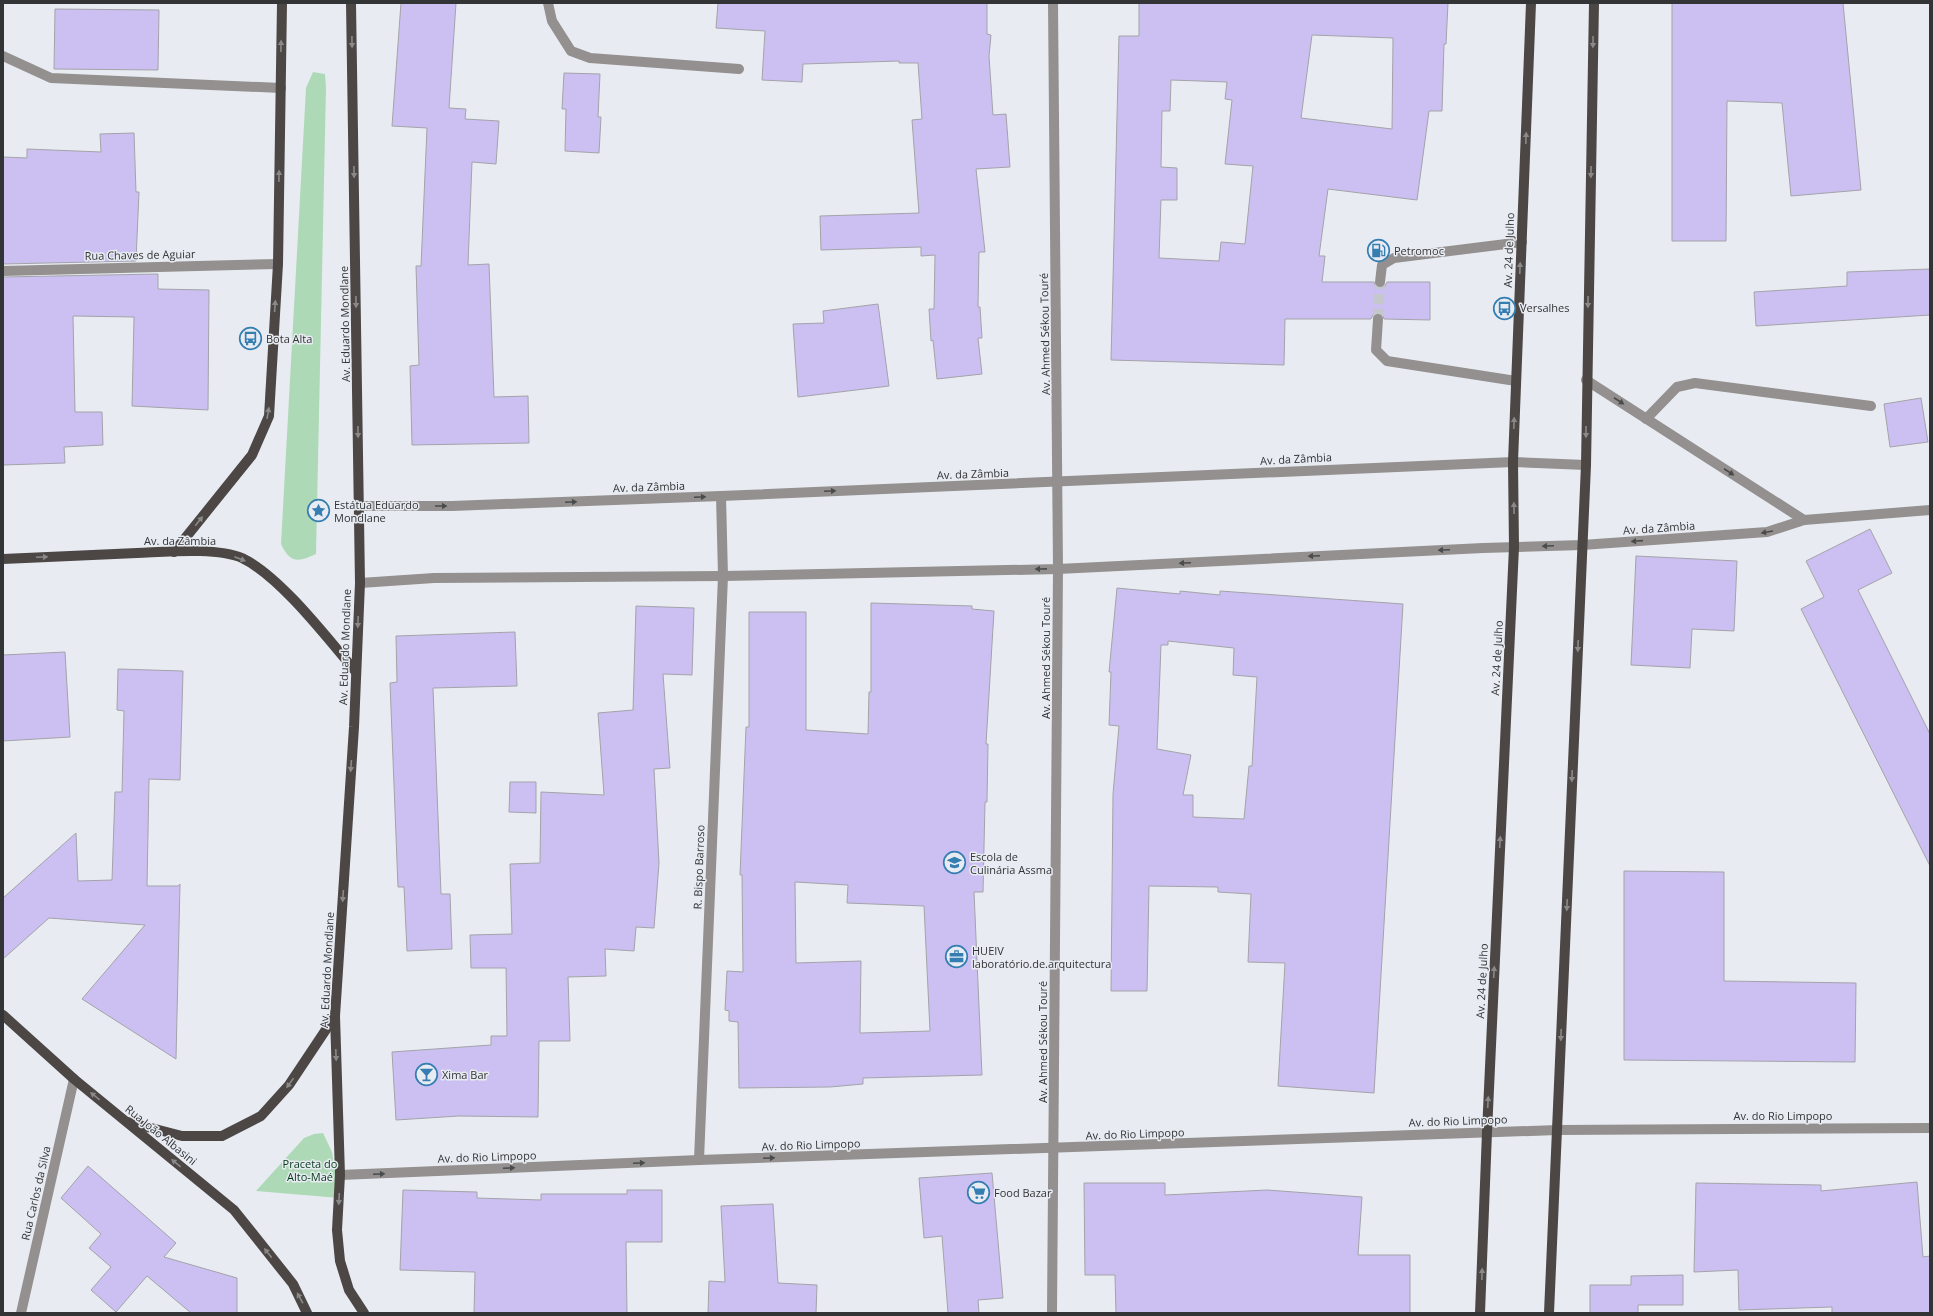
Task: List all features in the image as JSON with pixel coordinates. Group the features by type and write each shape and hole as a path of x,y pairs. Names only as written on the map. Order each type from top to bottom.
{"main road":[{"path":"174,552 252,455 269,416 278,264 282,3"},
{"name":"Av. Eduardo Mondlane","path":"351,3 360,583 335,1016 340,1175 337,1230 340,1261 349,1290 364,1313"},
{"name":"Av. 24 de Julho","path":"1480,1313 1514,547 1513,462 1531,3"},
{"path":"1549,1313 1586,465 1586,380 1594,3"},
{"name":"Av. da Zâmbia","path":"3,559 174,552 217,552 242,558 262,570 292,599 356,672"},
{"name":"Rua João Albasini","path":"3,1015 74,1079 234,1210 293,1284 307,1313"},
{"path":"125,1121 182,1136 222,1136 261,1116 289,1085 335,1016"}],"street":[{"path":"548,3 552,21 571,51 590,58 739,69"},
{"name":"Av. Ahmed Sékou Touré","path":"1052,1313 1058,569 1054,3"},
{"path":"3,56 51,78 281,88"},
{"path":"1380,282 1382,265 1394,258 1522,242"},
{"name":"Rua Chaves de Aguiar","path":"3,271 278,264"},
{"path":"1378,319 1376,350 1387,361 1516,381"},
{"path":"1586,380 1804,520"},
{"path":"1646,419 1677,386 1695,383 1871,406"},
{"name":"Av. da Zâmbia","path":"360,506 452,506 721,496 1513,462 1586,465"},
{"name":"R. Bispo Barroso","path":"699,1160 723,576 721,496"},
{"name":"Av. da Zâmbia","path":"1058,569 1483,548 1582,545 1767,532 1804,520 1930,510"},
{"path":"360,583 434,578 723,576 1058,569"},
{"name":"Rua Carlos da Silva","path":"21,1313 74,1079"},
{"name":"Av. do Rio Limpopo","path":"340,1175 699,1160 1054,1149 1487,1132 1557,1130 1930,1128"}],"green space":[{"path":"313,72 325,74 326,88 316,554 305,559 296,560 288,555 281,544 306,88"},
{"name":"Praceta do Alto-Maé","path":"323,1133 332,1152 339,1198 256,1191 304,1138 314,1134"}],"building":[{"path":"401,3 456,3 449,108 466,109 465,119 499,121 496,164 472,162 468,265 489,264 494,397 528,396 529,443 412,445 410,366 419,365 416,266 421,266 427,128 392,126"},
{"path":"718,3 987,3 987,34 991,35 989,56 993,115 1006,114 1010,167 976,169 985,252 979,252 978,307 980,307 982,338 978,338 982,374 937,379 933,340 931,341 929,309 934,309 935,255 921,256 921,247 821,250 820,216 919,213 912,120 922,119 918,63 899,63 899,61 803,64 802,82 762,80 765,31 716,28"},
{"path":"1139,3 1448,3 1446,44 1444,44 1442,111 1429,111 1417,200 1328,189 1319,256 1325,256 1322,282 1374,282 1376,287 1380,288 1385,286 1387,282 1430,282 1430,320 1384,319 1382,314 1378,313 1373,315 1371,319 1285,319 1284,365 1111,360 1119,36 1139,36","holes":["1312,35 1393,38 1392,129 1301,118","1171,80 1227,82 1225,99 1232,100 1225,164 1253,166 1245,244 1221,242 1219,261 1159,258 1161,200 1177,200 1177,168 1161,167 1162,111 1170,111"]},
{"path":"1672,3 1843,3 1861,190 1791,196 1782,103 1727,101 1726,241 1672,241"},
{"path":"55,9 159,10 158,70 54,69"},
{"path":"564,73 600,74 598,117 601,117 599,153 565,151 566,109 562,109"},
{"path":"134,133 136,192 139,192 136,261 3,264 3,157 27,158 27,149 101,152 100,134"},
{"path":"1930,269 1930,315 1756,326 1754,292 1847,286 1847,272"},
{"path":"158,274 158,289 209,290 208,410 132,406 134,317 73,316 75,412 102,412 103,445 64,447 65,463 3,465 3,277"},
{"path":"878,304 889,386 798,397 793,324 824,323 823,311"},
{"path":"1921,398 1928,442 1890,447 1884,404"},
{"path":"1870,529 1892,573 1858,590 1930,734 1930,866 1801,609 1824,597 1806,561"},
{"path":"1636,556 1737,561 1734,631 1692,629 1690,668 1631,665"},
{"path":"1117,588 1180,594 1180,591 1220,595 1220,591 1403,604 1374,1093 1278,1086 1285,963 1248,962 1251,894 1218,892 1218,887 1149,886 1147,991 1111,991 1113,794 1119,726 1109,725 1111,672 1109,672","holes":["1168,641 1234,648 1233,675 1257,677 1252,766 1249,766 1244,819 1193,817 1193,795 1183,795 1191,755 1157,749 1161,645 1168,645"]},
{"path":"871,603 972,606 972,609 994,611 986,744 988,744 987,802 985,802 983,892 974,892 982,1075 863,1078 863,1084 830,1087 739,1088 738,1022 729,1021 729,1011 725,1010 727,971 743,972 742,875 740,875 746,727 749,727 749,612 806,612 806,730 868,734 869,692 871,692","holes":["795,882 848,885 847,903 924,906 930,1031 860,1033 861,961 796,963"]},
{"path":"636,606 694,608 692,675 663,674 670,768 654,769 659,863 654,928 636,927 634,951 605,949 606,976 568,977 570,1041 539,1041 538,1117 459,1116 396,1120 392,1052 491,1045 491,1036 507,1036 506,968 471,968 470,935 512,934 510,864 540,863 541,792 604,795 598,713 633,710"},
{"path":"515,632 517,686 433,688 441,894 450,894 452,949 407,951 404,887 398,887 390,683 397,682 396,636"},
{"path":"65,652 70,737 3,741 3,655"},
{"path":"118,669 183,671 180,780 149,779 147,886 178,886 180,884 176,1059 82,999 145,925 49,918 3,959 3,898 76,833 78,881 112,880 115,792 122,792 124,711 117,710"},
{"path":"510,782 536,782 536,813 509,812"},
{"path":"1624,871 1724,872 1724,981 1856,983 1855,1062 1624,1060"},
{"path":"88,1166 176,1243 164,1257 237,1278 237,1313 191,1313 147,1276 116,1312 91,1290 111,1267 89,1248 101,1234 61,1198"},
{"path":"992,1173 1003,1298 978,1300 979,1313 948,1313 942,1236 924,1238 919,1178"},
{"path":"1917,1182 1923,1257 1930,1256 1930,1313 1832,1313 1832,1307 1739,1310 1738,1270 1694,1272 1696,1183 1821,1185 1821,1191"},
{"path":"1084,1183 1165,1183 1165,1195 1267,1190 1362,1197 1358,1255 1410,1255 1410,1313 1116,1313 1115,1275 1085,1275"},
{"path":"403,1190 477,1192 477,1198 541,1200 541,1194 627,1194 627,1190 662,1190 662,1242 626,1242 627,1313 474,1313 475,1272 400,1270"},
{"path":"773,1204 778,1283 817,1285 816,1313 708,1313 709,1281 725,1282 721,1206"},
{"path":"1683,1275 1683,1305 1638,1305 1638,1313 1590,1313 1590,1285 1631,1285 1631,1276"}],"tunnel":[{"path":"1378,319 1380,282"}],"place":[{"name":"Petromoc","path":"1379,251"},
{"name":"Versalhes","path":"1504,308"},
{"name":"Bota Alta","path":"251,339"},
{"name":"Estátua Eduardo Mondlane","path":"318,511"},
{"name":"Escola de Culinária Assma","path":"955,863"},
{"name":"HUEIV laboratório.de.arquitectura","path":"956,957"},
{"name":"Xima Bar","path":"426,1075"},
{"name":"Food Bazar","path":"979,1193"}]}
